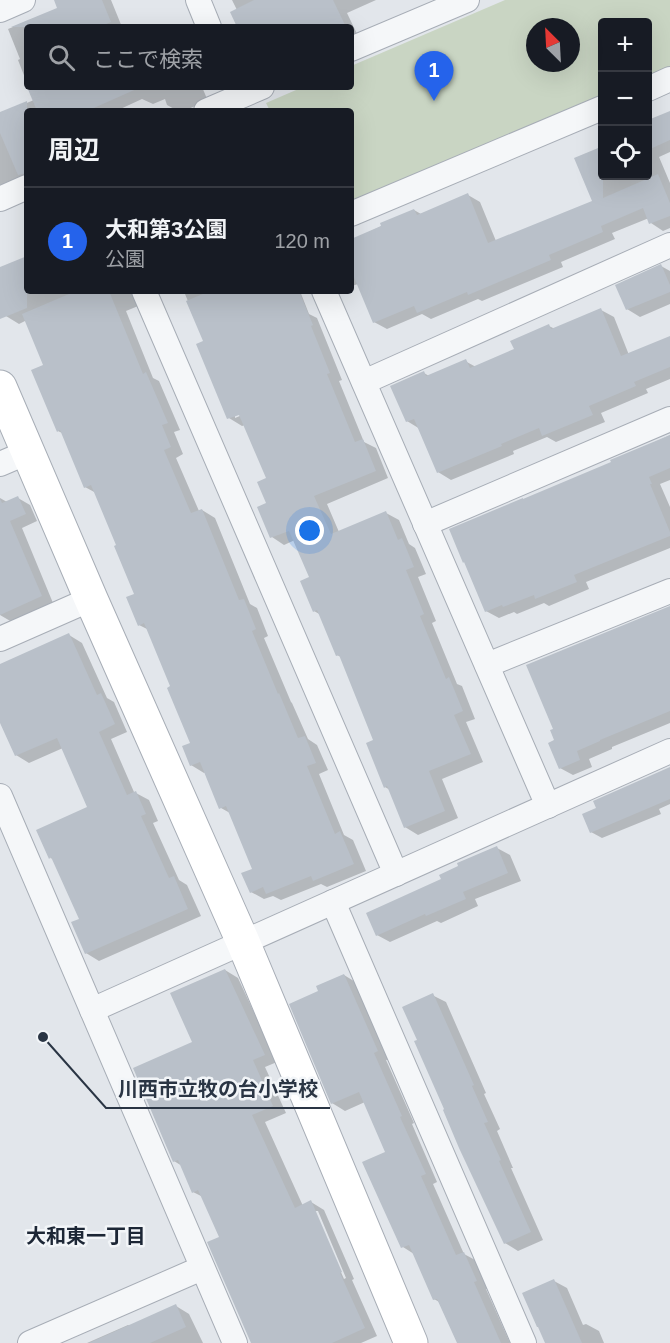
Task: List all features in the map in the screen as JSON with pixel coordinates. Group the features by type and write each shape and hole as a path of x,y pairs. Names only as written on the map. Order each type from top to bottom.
{"street":[{"path":"0,10 23,0"},
{"path":"198,0 208,24"},
{"path":"354,48 467,0"},
{"path":"652,87 670,80"},
{"path":"214,108 256,90"},
{"path":"354,213 598,110"},
{"path":"0,199 24,188"},
{"path":"364,382 670,245"},
{"path":"145,294 396,874"},
{"path":"325,294 548,806"},
{"path":"0,387 14,458 91,599 243,942 411,1343"},
{"path":"425,524 670,420"},
{"path":"487,666 670,591"},
{"path":"0,639 91,599"},
{"path":"92,1010 670,751"},
{"path":"0,796 235,1343"},
{"path":"333,902 524,1343"},
{"path":"30,1343 202,1268"}],"green space":[{"path":"505,0 670,0 670,71 652,79 652,18 598,18 598,102 354,204 354,108 268,108 266,103 296,90 354,90 354,65"}],"building":[{"path":"54,0 102,0 111,22 106,24 24,24 24,27 11,27 57,8"},
{"path":"254,0 333,0 345,24 236,24 230,12"},
{"path":"28,90 134,90 94,108 36,108"},
{"path":"27,101 27,108 24,108 24,174 18,175 0,133 0,112"},
{"path":"670,111 670,140 652,148 652,126 652,118"},
{"path":"598,148 598,180 603,180 603,198 644,180 652,180 652,177 658,174 670,203 670,216 649,224 643,208 601,226 603,232 549,255 551,260 468,295 467,292 417,313 414,306 373,323 354,277 354,238 381,226 380,223 414,209 417,215 468,193 488,243 592,201 574,158"},
{"path":"24,257 24,294 27,294 27,308 0,319 0,267"},
{"path":"661,264 670,285 670,292 626,310 615,285"},
{"path":"69,294 110,294 143,374 146,372 168,423 162,425 171,447 164,450 191,513 202,509 239,600 244,599 256,629 252,631 278,694 298,738 305,736 316,763 307,766 335,834 340,831 354,864 313,881 311,876 266,894 263,887 250,893 241,873 252,869 226,806 219,809 200,762 190,766 182,746 190,743 144,623 138,626 126,597 134,594 114,546 116,545 91,485 84,488 60,430 57,432 31,370 43,365 22,314"},
{"path":"203,294 300,294 330,373 327,374 355,442 363,439 376,471 314,496 331,534 386,511 398,540 402,538 414,567 406,570 424,614 420,616 446,679 449,677 463,711 454,715 471,754 429,771 445,811 404,828 387,786 384,788 366,743 373,740 339,655 336,656 317,610 313,612 300,581 309,577 289,531 270,538 257,507 266,503 257,482 266,478 239,415 227,419 196,344 203,341 186,301"},
{"path":"601,308 621,356 670,336 670,367 634,382 636,386 589,406 593,415 542,436 539,428 437,473 414,419 406,422 390,386 424,371 426,376 466,359 470,368 514,349 510,341 549,324 551,329"},
{"path":"670,435 670,468 649,477 670,536 574,575 577,582 535,599 534,595 485,612 449,529"},
{"path":"18,496 26,514 10,521 42,596 0,615 0,499 2,503"},
{"path":"670,606 670,711 577,751 580,760 559,769 548,743 554,740 550,730 553,729 526,665"},
{"path":"69,633 97,695 101,693 115,724 99,732 127,795 136,791 146,814 141,816 169,878 174,876 188,909 85,954 71,922 79,919 36,830 87,807 57,738 15,756 0,723 0,664"},
{"path":"670,767 670,799 590,833 582,814 596,808 593,801"},
{"path":"497,846 508,873 463,892 466,899 376,936 366,913 441,879 439,875 458,866 457,863"},
{"path":"225,969 265,1055 253,1060 273,1106 252,1115 295,1208 311,1200 365,1328 332,1343 251,1343 207,1242 219,1237 198,1190 192,1193 178,1160 173,1162 133,1068 192,1042 170,993"},
{"path":"344,974 378,1051 374,1053 402,1116 400,1117 426,1174 421,1176 456,1255 464,1252 477,1281 474,1282 501,1343 457,1343 437,1299 433,1300 409,1245 401,1248 362,1162 385,1152 359,1092 331,1104 289,1004 318,991 316,986"},
{"path":"433,993 474,1085 472,1086 488,1122 484,1123 531,1232 504,1244 459,1148 402,1007"},
{"path":"554,1279 582,1343 545,1343 522,1293"},
{"path":"176,1304 186,1327 150,1343 89,1343"}],"place":[{"name":"大和第3公園","path":"434,101"},
{"name":"川西市立牧の台小学校","path":"43,1037"}],"district":[{"name":"大和東一丁目","path":"86,1236"}]}
